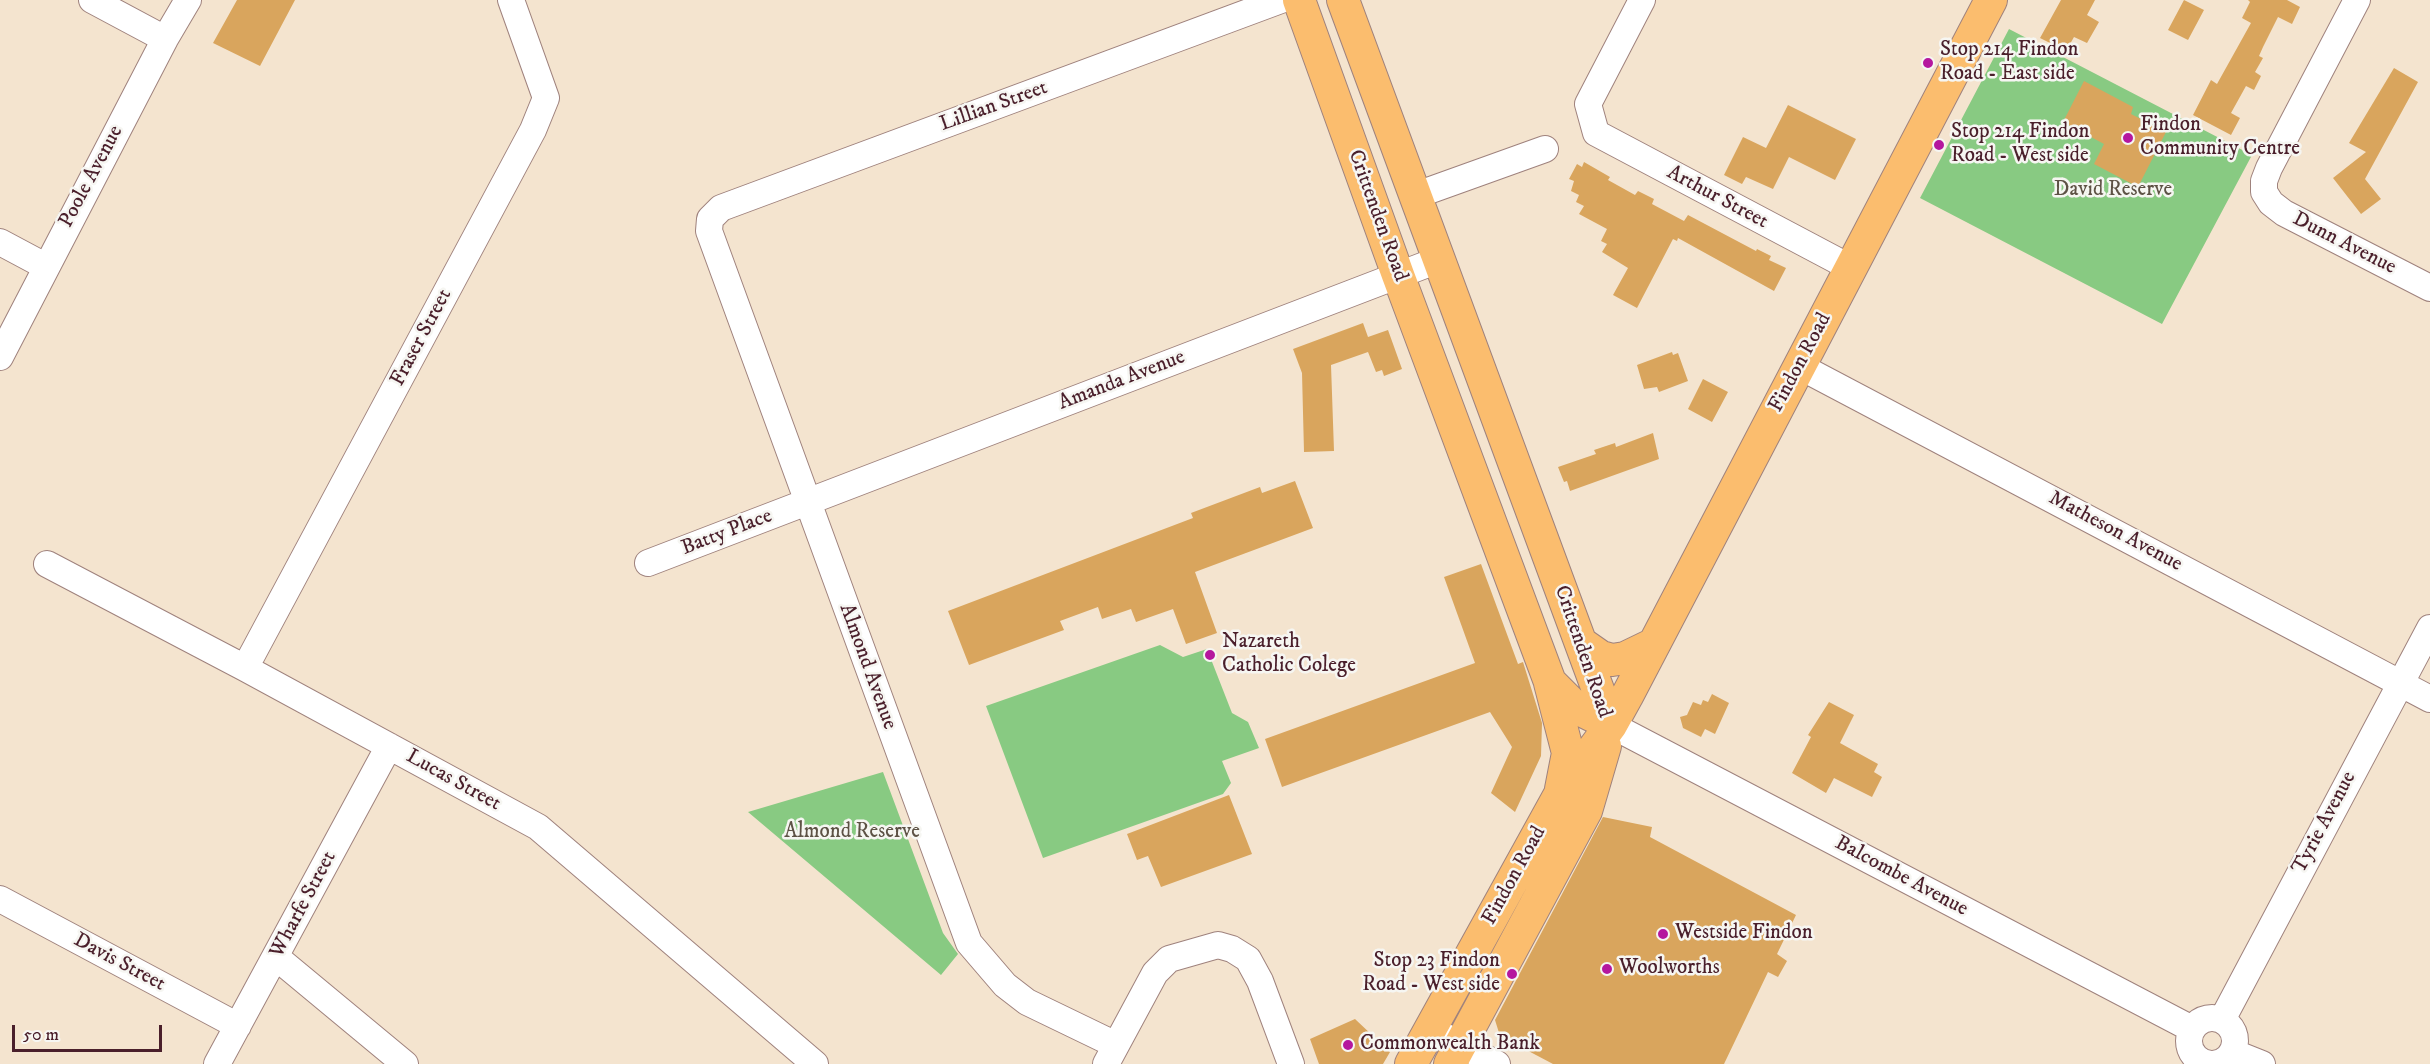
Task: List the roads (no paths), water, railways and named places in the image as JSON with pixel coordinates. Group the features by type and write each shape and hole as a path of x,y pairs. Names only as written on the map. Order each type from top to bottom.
{"main road":[{"name":"Crittenden Road","path":"1299,0 1398,275 1550,682 1575,707 1611,725"},
{"name":"Crittenden Road","path":"1343,0 1611,725"},
{"name":"Findon Road","path":"1411,1064 1560,794 1611,725 1991,0"},
{"path":"1581,643 1601,657 1612,660 1625,658 1652,645"},
{"path":"1550,682 1568,753 1560,794"},
{"name":"Findon Road","path":"1455,1054 1586,811 1611,725"},
{"path":"1498,909 1514,945"}],"street":[{"path":"92,0 165,39"},
{"name":"Poole Avenue","path":"0,357 45,266 165,39 189,0"},
{"name":"Fraser Street","path":"246,668 533,130 546,98 511,0"},
{"name":"Lillian Street","path":"710,219 721,208 1281,0"},
{"name":"Arthur Street","path":"1642,0 1588,104 1590,121 1596,133 1607,141 1851,268"},
{"name":"Dunn Avenue","path":"2357,0 2269,168 2264,181 2264,192 2271,203 2284,213 2430,288"},
{"path":"1414,196 1545,149"},
{"name":"Almond Avenue","path":"710,219 709,231 969,944 1005,985 1027,1002 1111,1055"},
{"path":"0,242 45,266"},
{"name":"Amanda Avenue","path":"806,502 1438,260"},
{"name":"Matheson Avenue","path":"1799,366 2430,699"},
{"name":"Batty Place","path":"648,563 806,502"},
{"name":"Lucas Street","path":"47,564 246,668 538,827 815,1064"},
{"name":"Tyrie Avenue","path":"2222,1020 2430,628"},
{"name":"Balcombe Avenue","path":"1611,725 2192,1029"},
{"name":"Wharfe Street","path":"217,1064 389,746"},
{"name":"Davis Street","path":"0,899 237,1026"},
{"path":"1111,1055 1155,973 1170,959 1218,945 1232,949 1248,959 1260,981 1291,1064"},
{"path":"276,957 405,1064"},
{"path":"2202,1019 2222,1020 2233,1030 2235,1045 2232,1052 2221,1062 2198,1062 2189,1042 2192,1029 2202,1019"},
{"path":"1429,1028 1455,1054 1497,1064"},
{"path":"2232,1052 2262,1064"}],"place":[{"name":"Stop 214 Findon Road - East side","path":"1928,63"},
{"name":"Findon Community Centre","path":"2128,138"},
{"name":"Stop 214 Findon Road - West side","path":"1939,145"},
{"name":"Nazareth Catholic Colege","path":"1210,655"},
{"name":"Westside Findon","path":"1663,934"},
{"name":"Woolworths","path":"1607,969"},
{"name":"Stop 23 Findon Road - West side","path":"1512,974"},
{"name":"Commonwealth Bank","path":"1348,1045"}],"park label":[{"name":"David Reserve","path":"2113,191"},
{"name":"Almond Reserve","path":"852,833"}]}
